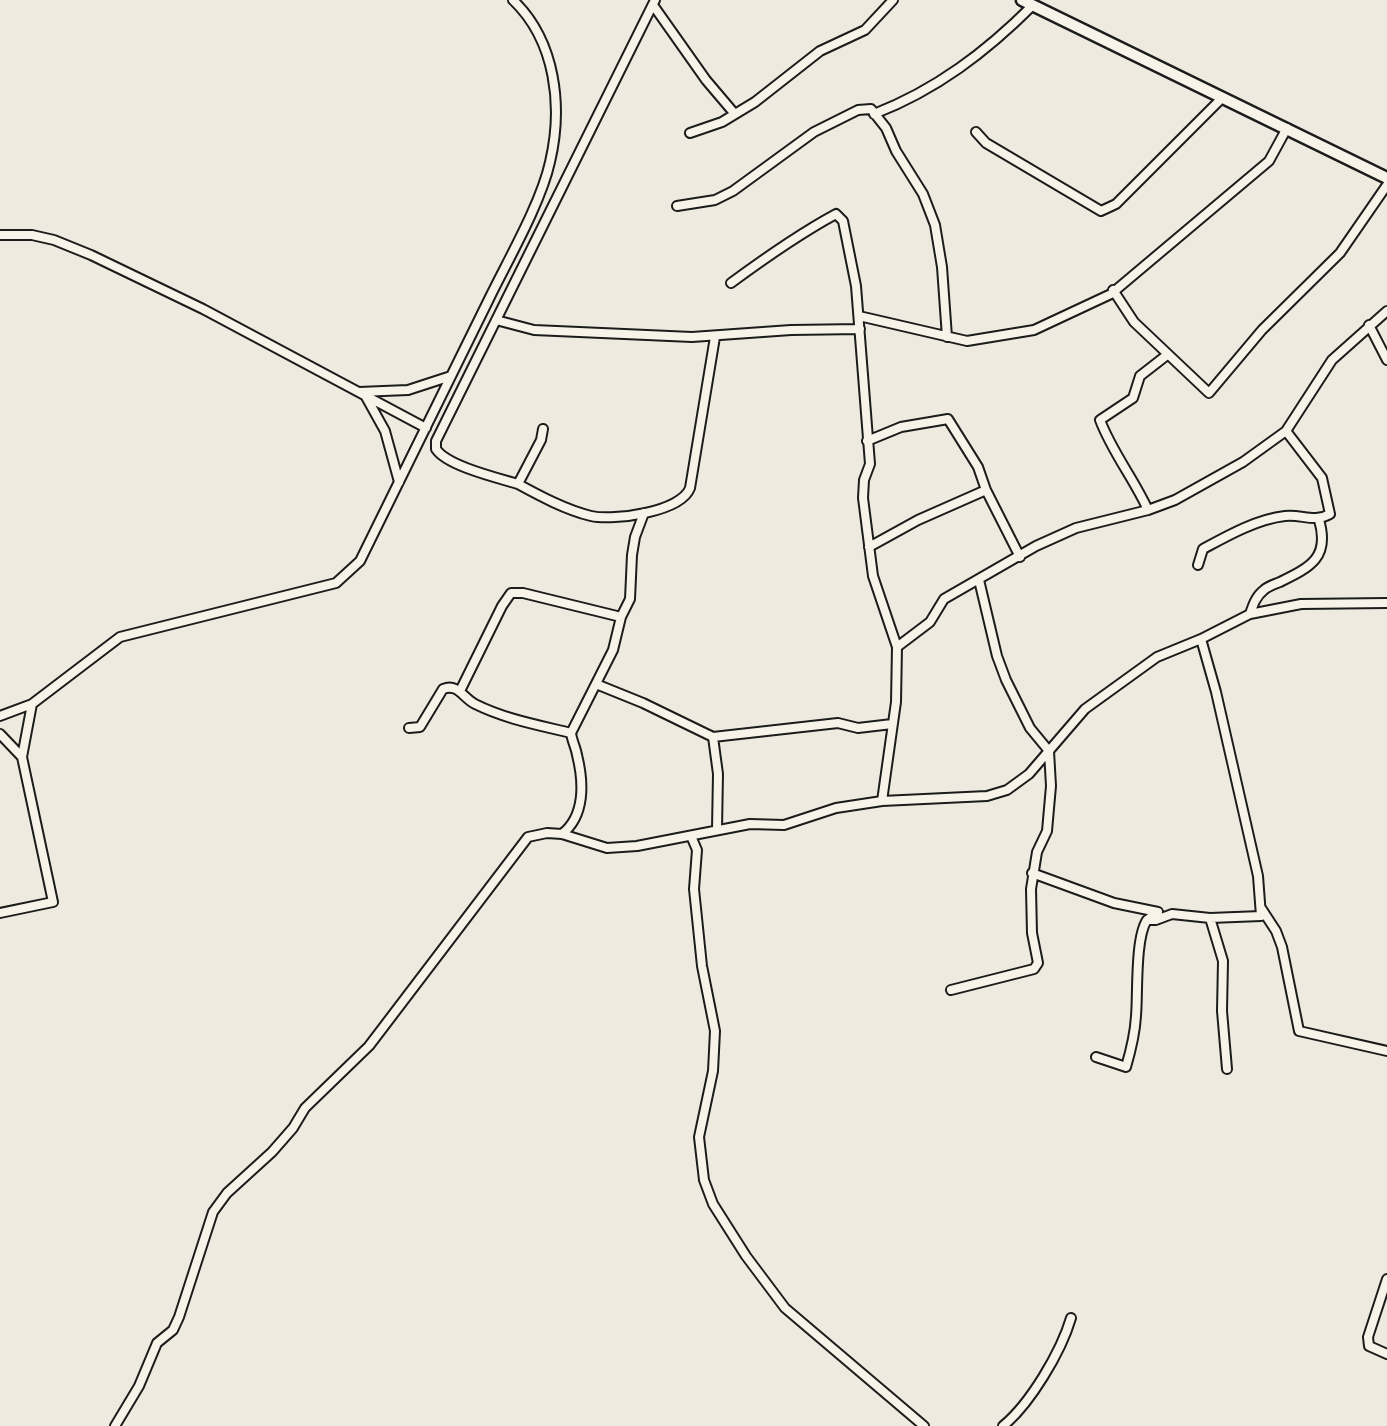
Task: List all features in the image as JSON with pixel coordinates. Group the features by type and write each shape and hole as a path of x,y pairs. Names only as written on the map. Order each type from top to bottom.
{"street":[{"path":"0,716 32,704 120,637 336,583 360,561 510,255 550,163 557,103 554,80 535,29 513,0"},
{"path":"690,133 722,122 755,102 820,51 865,30 893,0"},
{"path":"715,337 690,488 683,499 644,513 593,517 518,484 481,473 443,456 435,446 654,2 706,80 734,113"},
{"path":"874,114 935,86 968,63 1001,37 1027,2 1387,178"},
{"path":"976,132 986,143 1101,211 1116,204 1222,98"},
{"path":"677,206 715,200 733,191 814,132 843,117 871,109 886,128 896,151 923,194 935,225 942,267 947,337"},
{"path":"859,316 967,341 1034,330 1111,294 1269,161 1287,128"},
{"path":"1113,290 1134,322 1209,393 1270,321 1340,253 1387,185"},
{"path":"731,283 772,252 836,214 843,221 860,329 870,464 864,480 863,498 868,547 873,576 897,647 892,724 882,801"},
{"path":"0,235 32,235 54,240 91,255 203,309 426,428"},
{"path":"897,647 930,622 944,599 1036,546 1076,528 1148,510 1175,500 1243,462 1286,431 1332,360 1387,311"},
{"path":"496,320 534,330 715,337 754,332 860,329"},
{"path":"1369,325 1387,360"},
{"path":"1148,510 1133,478 1105,435 1100,420 1133,399 1140,376 1167,355"},
{"path":"362,393 408,390 452,376"},
{"path":"362,393 385,431 399,482"},
{"path":"867,441 901,427 948,419 978,467 986,490 1020,557"},
{"path":"518,484 541,440 543,429"},
{"path":"1198,565 1203,549 1239,530 1284,516 1319,520 1330,514 1322,478 1286,431"},
{"path":"868,547 918,520 986,490"},
{"path":"562,834 574,825 580,808 581,772 571,733 613,650 621,617 630,599 632,555 638,527 644,513"},
{"path":"1250,614 1255,600 1264,589 1314,564 1320,555 1323,533 1319,520"},
{"path":"951,990 1034,969 1038,963 1032,933 1032,873 1037,852 1047,831 1051,786 1049,751 1030,728 1006,680 997,656 979,580"},
{"path":"460,691 502,606 511,593 523,593 621,617"},
{"path":"115,1426 139,1386 157,1342 173,1330 213,1212 272,1152 305,1108 369,1046 528,837 547,833 562,834 608,848 637,846 750,824 784,825 836,808 882,801 987,796 1008,790 1029,774 1085,709 1119,682 1157,657 1201,639 1250,614 1301,604 1387,603"},
{"path":"1148,920 1156,920 1172,914 1210,918 1261,915 1258,876 1237,779 1201,639"},
{"path":"597,684 643,703 713,737 838,723 858,728 892,724"},
{"path":"409,728 420,727 443,689 448,687 460,691 469,701 486,709 526,723 571,733"},
{"path":"0,913 53,902 22,757 32,704"},
{"path":"0,734 22,757"},
{"path":"713,737 718,774 717,829"},
{"path":"691,836 697,850 694,889 702,966 715,1031 713,1071 699,1137 704,1180 713,1204 740,1248 785,1308 924,1426"},
{"path":"1032,873 1114,903 1158,912 1144,925 1136,1015 1126,1067 1096,1057"},
{"path":"1261,908 1276,931 1282,947 1299,1031 1387,1051"},
{"path":"1210,918 1223,961 1222,1011 1227,1069"},
{"path":"1387,1279 1368,1337 1369,1346 1387,1354"},
{"path":"1003,1426 1016,1416 1046,1374 1071,1318"}]}
